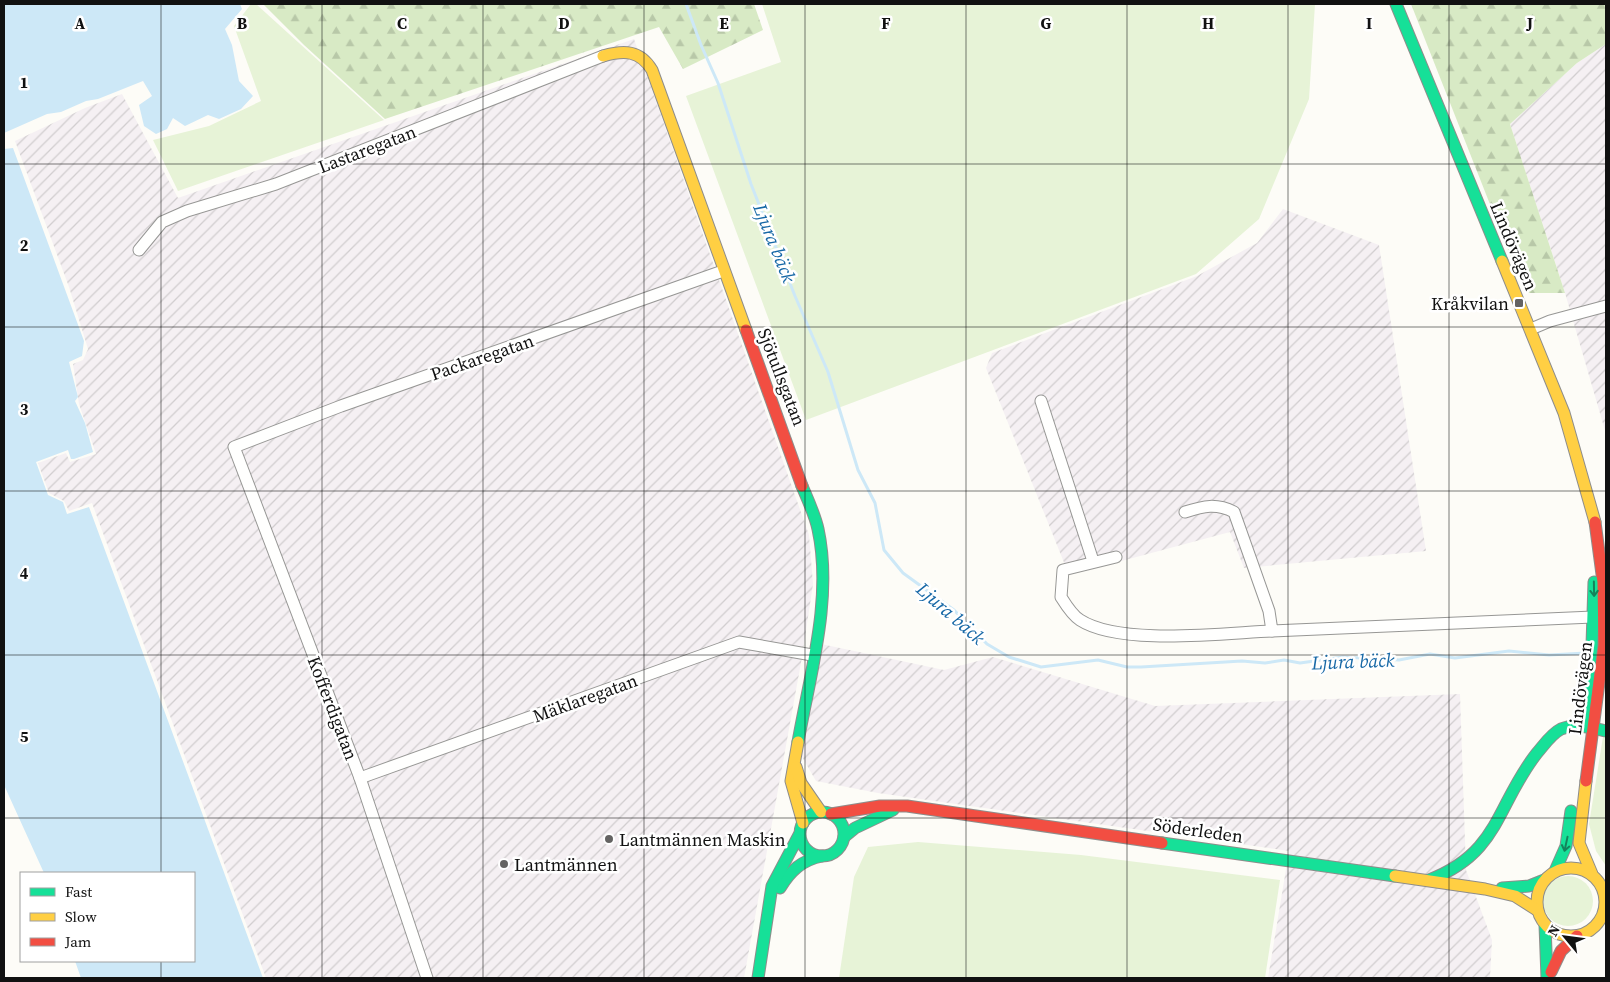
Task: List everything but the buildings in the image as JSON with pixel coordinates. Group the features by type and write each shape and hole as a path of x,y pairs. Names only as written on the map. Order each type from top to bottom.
{"main road":[{"name":"Lindövägen","path":"1396,4 1564,413 1589,506 1597,526 1605,617 1598,651 1588,728 1579,832 1579,843 1592,874"},
{"name":"Sjötullsgatan","path":"603,56 616,52 636,52 646,59 818,529 823,580 791,781 803,823"},
{"name":"Lindövägen","path":"1589,506 1593,560 1593,617 1598,651"},
{"path":"1428,881 1438,878 1460,866 1480,846 1494,829 1539,750 1554,733 1565,728 1606,730"},
{"name":"Lindövägen","path":"1555,871 1566,846 1588,728"},
{"name":"Sjötullsgatan","path":"795,763 801,783 826,813"},
{"name":"Söderleden","path":"826,813 880,806 907,806 1485,889 1515,896 1538,910"},
{"name":"Söderleden","path":"844,837 855,828 880,815 907,806"},
{"path":"758,978 772,886 803,823 812,815 826,813 841,823 844,837 836,850 822,856 804,860 789,873 770,908"},
{"path":"798,835 809,852 822,856"},
{"path":"1577,936 1565,936 1554,932 1545,924 1538,910 1537,894 1544,880 1555,871 1574,867 1592,874 1604,887 1605,908 1601,919 1593,928"},
{"name":"Söderleden","path":"1485,889 1518,888 1544,880"},
{"path":"1548,978 1559,954 1569,941 1606,923"},
{"path":"1545,924 1548,978"}],"street":[{"name":"Lastaregatan","path":"139,250 162,222 187,211 276,184 603,56"},
{"name":"Packaregatan","path":"241,445 341,406 723,271"},
{"path":"1531,329 1550,321 1606,306"},
{"path":"1041,402 1093,561"},
{"name":"Kofferdigatan","path":"241,445 234,447 360,778 427,978"},
{"path":"1185,512 1207,505 1224,507 1234,512 1269,611 1272,631"},
{"path":"1116,557 1093,561 1063,570 1061,597 1078,620 1098,629 1139,635 1593,617"},
{"name":"Mäklaregatan","path":"360,778 740,642 812,655"}],"shaded area":[{"path":"634,39 809,535 813,584 802,657 744,978 266,978 92,503 69,511 64,501 49,493 38,463 66,453 70,462 96,454 79,404 73,364 83,360 88,349 69,287 15,141 85,108 122,94 178,198"},
{"path":"1606,44 1606,434 1565,293 1510,124 1577,63"},
{"path":"1283,209 1379,245 1426,551 1244,568 1230,532 1069,575 986,368 992,353 1197,276 1257,243"},
{"path":"821,644 944,670 993,657 1155,706 1460,694 1466,870 1492,940 1490,978 1268,978 1289,851 878,793 816,781 801,755"}],"green space":[{"path":"251,4 256,4 384,120 178,191 153,140 209,126 261,101 234,26"},
{"path":"263,4 754,4 763,30 683,69 659,27 385,119 304,45"},
{"path":"762,4 1315,4 1309,99 1259,219 1196,274 806,420 686,96 781,62"},
{"path":"1411,4 1606,4 1606,44 1577,63 1510,124 1565,293 1525,293"},
{"path":"1606,718 1606,866 1596,851 1589,824"},
{"path":"918,842 1081,855 1280,880 1265,978 839,978 854,877 868,847"},
{"path":"1568,876 1578,878 1586,883 1591,891 1593,901 1591,911 1586,919 1578,924 1568,926 1558,924 1550,919 1545,911 1543,901 1545,891 1550,883 1558,878"}],"water":[{"path":"4,4 240,4 242,9 225,29 232,45 239,81 253,96 241,109 219,119 208,115 185,126 173,118 167,129 156,134 144,126 139,105 152,96 143,81 61,112 47,114 4,133"},
{"path":"13,148 84,341 82,356 69,362 78,397 75,401 85,423 93,452 71,459 68,450 36,462 48,495 63,502 67,514 89,507 263,978 81,978 75,962 195,962 195,872 44,872 4,785 4,149"}],"waterway":[{"name":"Ljura bäck","path":"686,4 718,83 751,184 795,296 828,372 858,470 875,503 884,550 903,573 954,610 987,644 1009,657 1041,667 1098,660 1127,667 1141,667 1242,661 1265,663 1284,660 1300,663 1343,657 1399,660 1430,654 1455,658 1509,651 1549,655 1586,653"}],"traffic: fast":[{"path":"1396,4 1502,261"},
{"path":"798,742 814,663 823,582 822,555 818,529 802,486"},
{"path":"1583,723 1592,645 1594,582"},
{"path":"1429,880 1452,869 1470,856 1484,842 1524,772 1537,753 1554,734 1561,729 1572,726 1606,731"},
{"path":"844,837 855,828 893,810"},
{"path":"1555,871 1566,846 1571,811"},
{"path":"822,812 834,816 840,822 844,834 840,846 834,852 822,856 810,852 804,846 800,834 804,822 810,816 822,812"},
{"path":"758,978 772,886 799,835"},
{"path":"1162,843 1395,876"},
{"path":"780,888 797,867 808,860 822,856"},
{"path":"1502,888 1529,886 1544,880"},
{"path":"1545,925 1547,978"}],"traffic: slow":[{"path":"603,56 631,53 647,63 652,70 746,330"},
{"path":"1502,261 1564,413 1595,522"},
{"path":"798,742 791,781 803,823"},
{"path":"796,767 801,783 821,812"},
{"path":"1586,781 1579,843 1592,874"},
{"path":"1564,868 1578,868 1590,873 1600,883 1605,895 1605,902 1605,909 1600,921 1590,931 1578,936 1564,936 1552,931 1542,921 1537,909 1537,895 1542,883 1552,873 1564,868"},
{"path":"1395,876 1485,889 1515,896 1537,910"}],"traffic: jam":[{"path":"746,330 802,486"},
{"path":"1586,781 1604,645 1603,582 1595,522"},
{"path":"831,814 880,806 907,806 1162,843"},
{"path":"1551,972 1561,951 1577,936"}],"place":[{"name":"Kråkvilan","path":"1519,303"},
{"name":"Lantmännen Maskin","path":"609,839"},
{"name":"Lantmännen","path":"504,864"}]}
